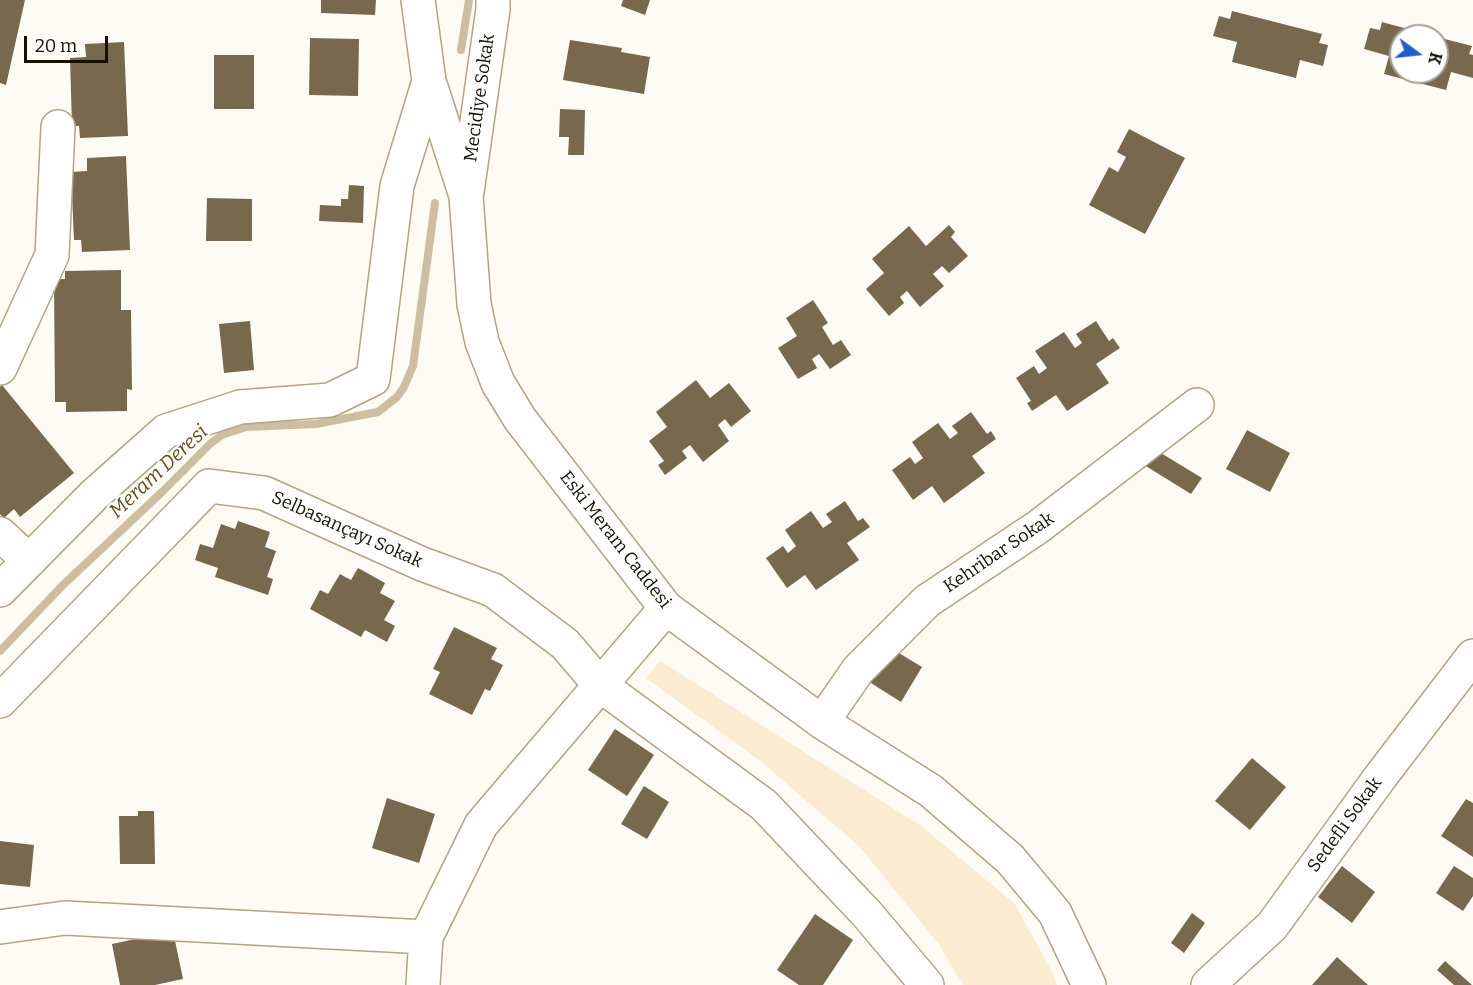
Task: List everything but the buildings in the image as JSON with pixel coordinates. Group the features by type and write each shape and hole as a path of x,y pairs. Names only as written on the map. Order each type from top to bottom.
{"street":[{"name":"Eski Meram Caddesi","path":"418,0 429,81 466,196 474,304 482,342 498,383 520,419 666,608 822,722 932,791 1010,859 1055,913 1089,985"},
{"name":"Mecidiye Sokak","path":"466,196 493,0"},
{"path":"0,590 94,495 166,431 240,407 330,400 373,379 397,186 429,81"},
{"path":"0,368 52,255 58,127"},
{"name":"Kehribar Sokak","path":"822,722 858,670 927,601 1038,527 1197,405"},
{"name":"Selbasançayı Sokak","path":"0,701 209,486 264,493 422,564 493,590 565,644 600,685"},
{"path":"0,534 29,561"},
{"path":"423,985 426,937 481,825 666,608"},
{"name":"Sedefli Sokak","path":"1208,985 1272,926 1381,776 1473,656"},
{"path":"600,685 764,805 867,914 927,985"},
{"path":"0,927 64,918 426,937"}],"shaded area":[{"path":"660,661 921,826 1015,904 1057,985 963,985 938,943 859,846 759,760 646,678"}],"waterway":[{"name":"Meram Deresi","path":"461,50 469,0"},
{"name":"Meram Deresi","path":"0,651 63,585 222,435 246,427 316,424 378,412 397,397 413,366 435,203"}]}
